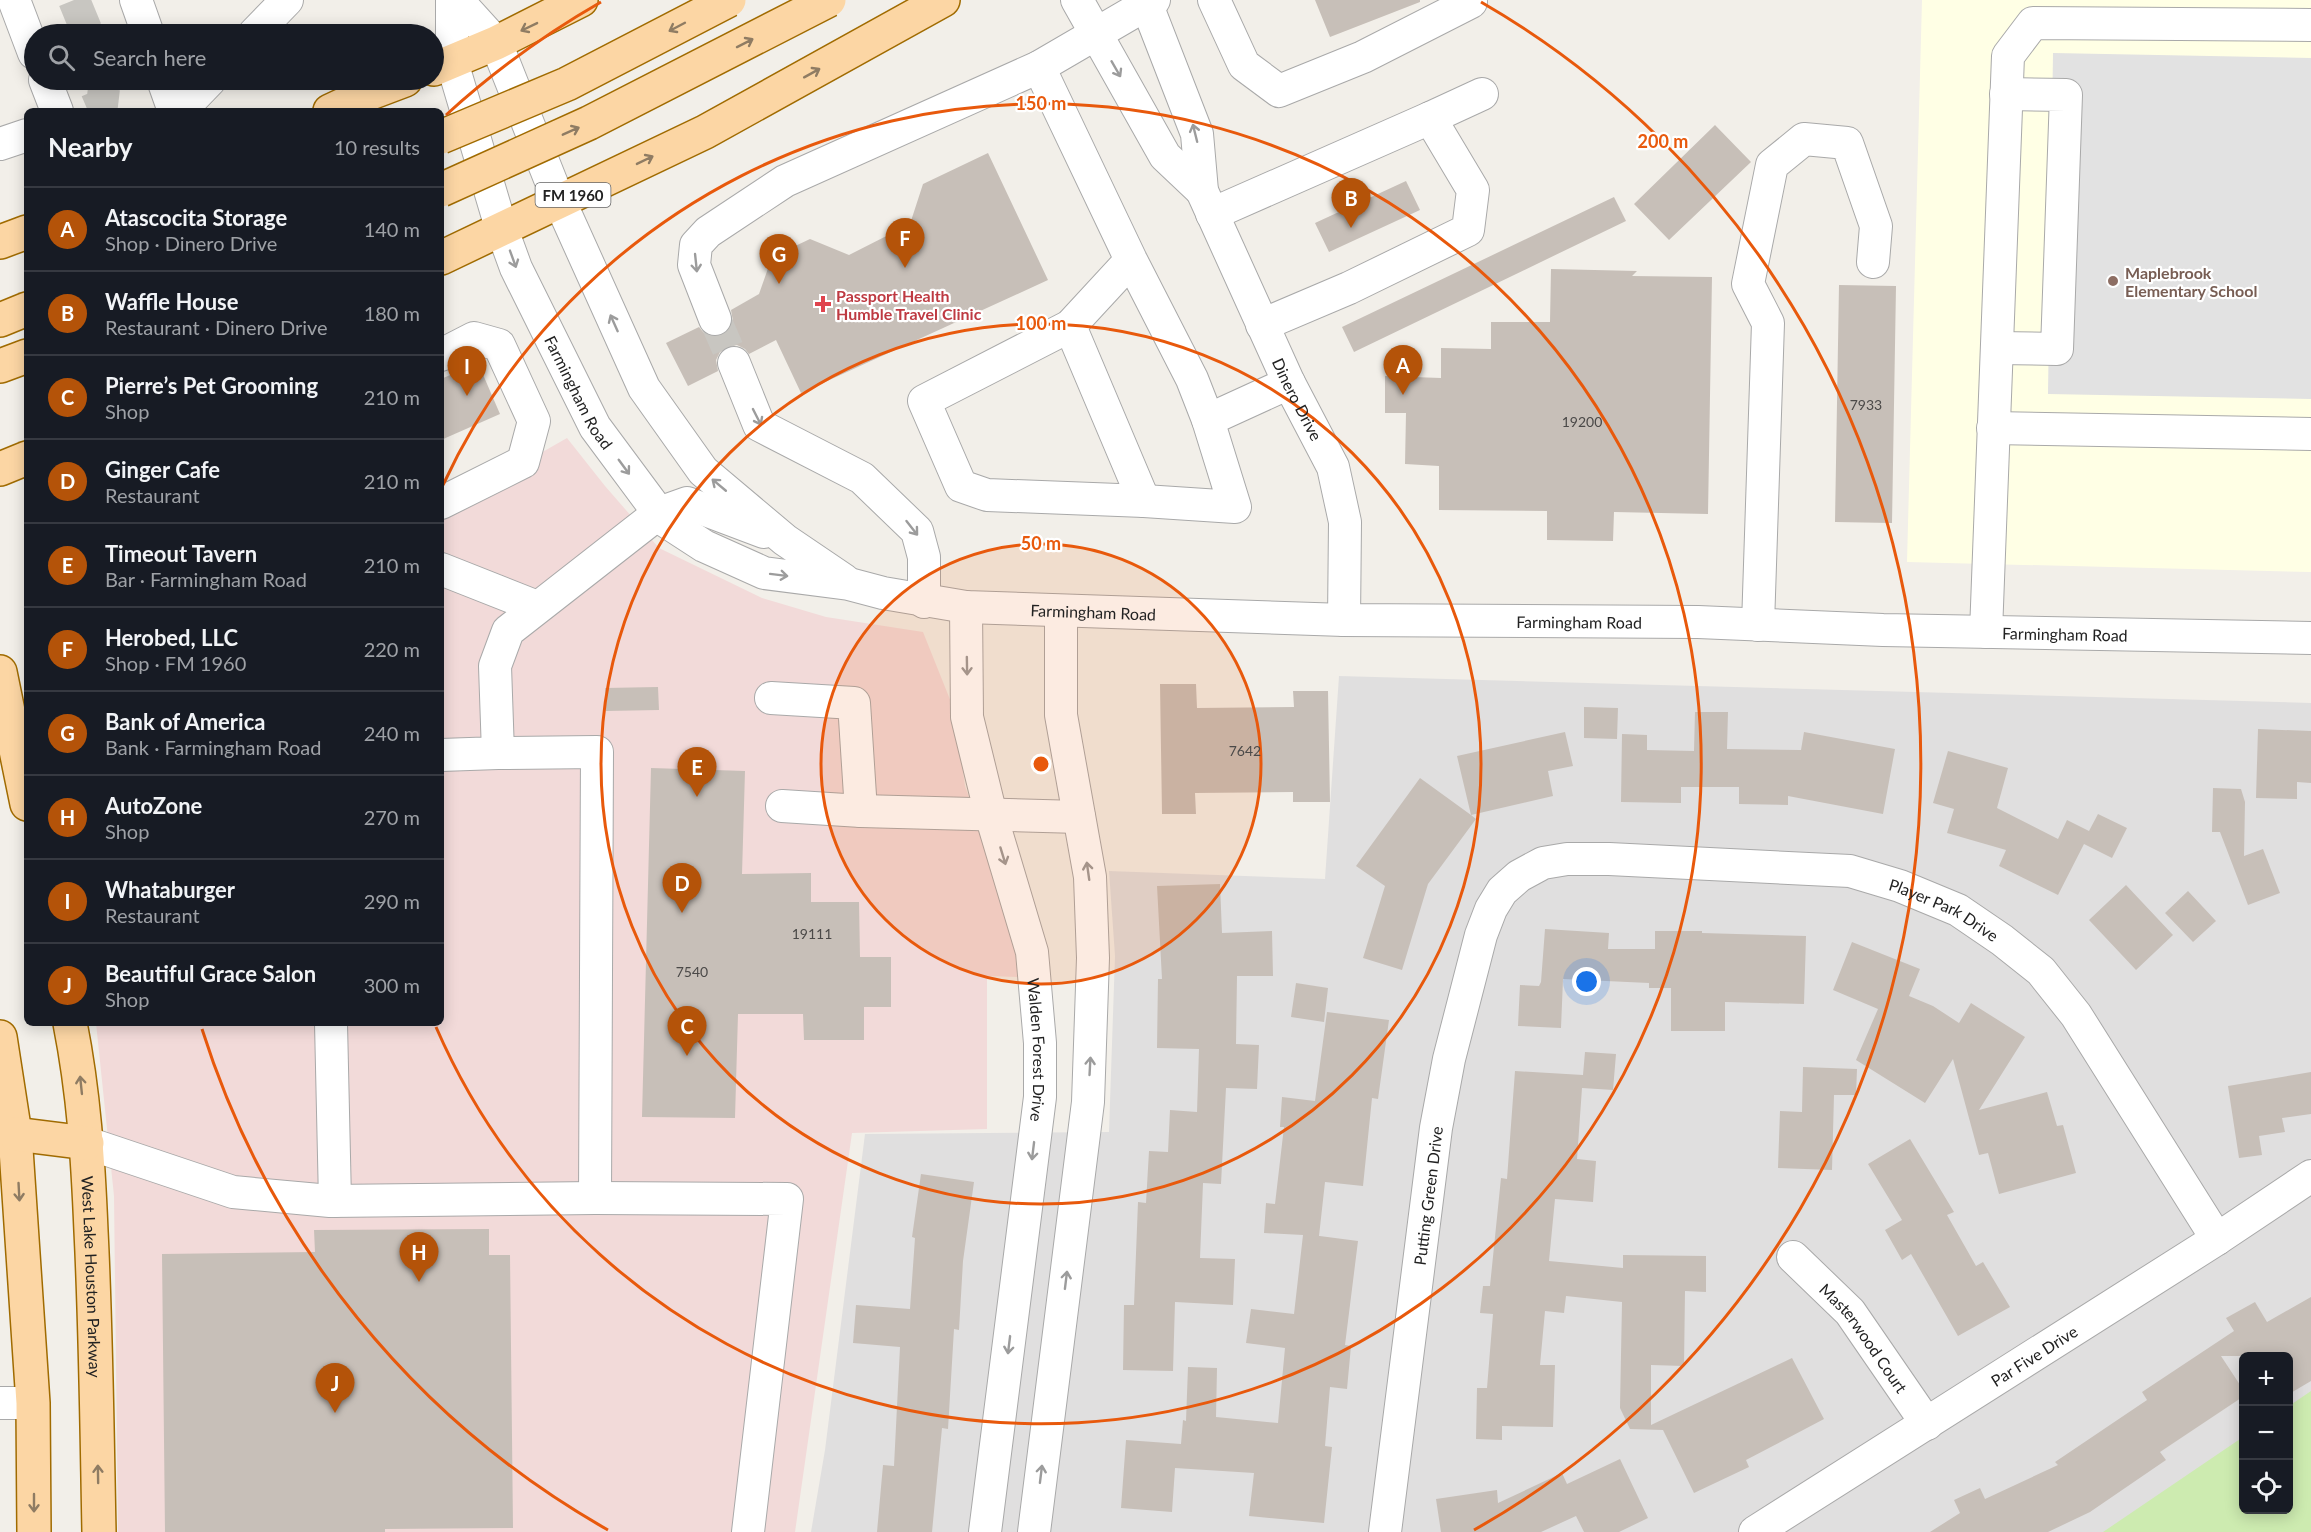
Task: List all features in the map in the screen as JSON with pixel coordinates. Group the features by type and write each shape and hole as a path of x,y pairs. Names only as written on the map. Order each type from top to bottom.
{"main road":[{"path":"444,66 496,43 581,0"},
{"path":"444,136 567,84 729,0"},
{"path":"444,189 589,123 829,0"},
{"name":"FM 1960","path":"444,257 705,132 943,0"},
{"path":"336,108 379,90"},
{"path":"0,242 24,233"},
{"path":"0,320 24,310"},
{"path":"0,366 24,357"},
{"path":"0,469 24,459"},
{"path":"0,672 23,767"},
{"name":"West Lake Houston Parkway","path":"71,1026 80,1076 87,1143 94,1293 99,1532"},
{"path":"0,1037 33,1403 34,1532"},
{"path":"8,1134 87,1143"}],"street":[{"path":"14,0 24,26"},
{"path":"136,0 144,24"},
{"path":"264,24 287,0"},
{"name":"Farmingham Road","path":"444,59 452,0"},
{"path":"457,0 496,43"},
{"name":"Dinero Drive","path":"1077,0 1165,156 1207,202"},
{"path":"1214,0 1244,65 1280,91 1363,57 1471,2 1470,0"},
{"path":"716,319 694,265 696,245 708,232 785,182 1039,67 1149,1"},
{"name":"Dinero Drive","path":"1149,1 1197,134 1207,202 1289,383 1333,467 1345,522 1344,620"},
{"path":"1986,632 2007,56 2032,23 2311,25"},
{"name":"Farmingham Road","path":"496,43 560,201 644,388 703,471 785,540 849,584"},
{"path":"1039,67 1131,260 1192,379 1208,420 1235,507 987,495 961,486 924,400 1070,326 1131,260"},
{"name":"Farmingham Road","path":"444,69 516,268 595,427 664,520 704,546 764,573 849,584 924,602 966,608 1344,620 1698,622 1986,632 2311,638"},
{"path":"49,90 56,108"},
{"path":"167,90 173,108"},
{"path":"183,108 200,90"},
{"path":"1207,202 1430,118 1482,94"},
{"path":"1997,348 2057,349 2060,268 2066,95 2006,94"},
{"path":"1262,325 1349,288 1468,230 1473,190 1430,118"},
{"path":"0,144 24,136"},
{"path":"1758,624 1767,323 1748,284 1772,165 1804,140 1846,143 1876,226 1873,262"},
{"path":"1070,326 1144,501"},
{"path":"444,353 474,338 499,345 534,421 523,462 444,502"},
{"path":"734,363 759,425 862,478 917,531 924,557 924,602"},
{"path":"1208,420 1289,383"},
{"path":"1994,428 2311,434"},
{"path":"498,753 495,666 508,631 659,513 687,502 785,540"},
{"path":"444,570 537,608"},
{"name":"Walden Forest Drive","path":"966,608 967,717 991,815 1032,952 1040,1043 1040,1097 985,1532"},
{"path":"1034,1532 1088,1102 1093,958 1090,877 1061,715 1061,611"},
{"path":"771,698 854,703 861,811"},
{"path":"444,755 597,752 595,1198"},
{"path":"782,806 861,811 1079,817"},
{"name":"Player Park Drive","path":"1519,876 1543,863 1568,859 1850,871 1900,886 1958,910 2002,940 2041,971 2076,1015 2217,1239"},
{"name":"Putting Green Drive","path":"1385,1532 1436,1128 1449,1059 1481,935 1491,909 1502,891 1519,876"},
{"path":"331,1026 335,1201"},
{"path":"1040,1097 1088,1102"},
{"path":"87,1143 232,1192 335,1201 595,1198 787,1199 748,1532"},
{"name":"Par Five Drive","path":"1755,1532 2217,1239 2311,1176"},
{"name":"Masterwood Court","path":"1793,1257 1850,1312 1927,1424"},
{"path":"0,1403 33,1403"}],"shaded area":[{"name":"Maplebrook Elementary School","path":"1922,0 2311,0 2311,572 1907,562"},
{"path":"2053,53 2311,58 2311,399 2048,394"},
{"path":"567,438 659,548 762,598 826,617 923,632 955,712 965,786 998,879 1021,977 987,976 987,1129 852,1133 795,1532 118,1532 114,1196 96,1026 444,1026 444,508"},
{"path":"1339,676 2311,703 2311,1532 811,1532 825,1450 865,1134 1109,1132 1115,956 1109,871 1325,879"}],"green space":[{"path":"2311,1391 2311,1532 2103,1532 2239,1440 2239,1514 2293,1514 2293,1403"}],"building":[{"path":"1315,0 1420,0 1420,2 1330,37"},
{"path":"1715,125 1751,162 1669,240 1634,204"},
{"path":"988,153 1048,280 801,393 776,340 749,354 737,345 727,347 720,352 716,360 718,371 688,386 666,343 699,327 704,333 713,337 729,331 733,321 731,310 759,294 772,257 810,239 849,255 910,224 923,184"},
{"path":"1406,181 1420,210 1329,252 1315,223"},
{"path":"1614,197 1626,221 1354,352 1342,327"},
{"path":"1551,269 1637,271 1632,276 1712,277 1708,514 1614,512 1613,541 1547,540 1547,511 1439,510 1439,466 1405,464 1406,413 1385,413 1385,376 1441,378 1441,348 1491,349 1491,322 1550,322"},
{"path":"1839,285 1896,286 1892,523 1835,522"},
{"path":"478,363 500,414 444,439 444,378"},
{"path":"1160,684 1196,684 1197,708 1294,707 1293,691 1328,691 1330,802 1293,802 1293,792 1195,793 1196,814 1162,814"},
{"path":"658,687 659,710 606,711 605,688"},
{"path":"1584,707 1618,708 1617,739 1584,738"},
{"path":"1695,712 1728,712 1727,749 1801,750 1804,732 1895,749 1883,814 1788,796 1788,805 1739,804 1739,787 1681,787 1681,803 1621,802 1622,734 1647,735 1647,750 1694,751"},
{"path":"2258,729 2311,731 2311,783 2297,782 2297,799 2256,798"},
{"path":"1565,732 1573,766 1548,771 1553,796 1471,815 1457,756"},
{"path":"1948,751 2008,768 1997,808 2058,839 2067,820 2089,831 2098,814 2127,828 2112,858 2084,844 2058,895 1999,866 2006,850 1947,833 1954,809 1933,803"},
{"path":"651,768 745,771 742,874 811,873 811,902 859,902 860,957 891,957 891,1007 864,1007 864,1040 804,1040 803,1014 738,1014 735,1118 642,1117"},
{"path":"1420,778 1476,819 1428,884 1402,970 1363,958 1385,886 1356,866"},
{"path":"2213,788 2241,789 2245,802 2244,856 2263,849 2280,893 2248,905 2220,832 2212,832"},
{"path":"1220,884 1222,933 1272,931 1273,976 1237,976 1236,1044 1259,1045 1257,1089 1226,1088 1221,1184 1203,1183 1200,1258 1235,1259 1233,1305 1175,1302 1173,1371 1123,1370 1124,1305 1134,1305 1138,1202 1146,1203 1149,1151 1168,1152 1170,1110 1197,1112 1199,1049 1157,1048 1158,979 1162,979 1157,886"},
{"path":"2126,885 2173,935 2136,970 2089,920"},
{"path":"2188,891 2216,921 2193,942 2165,913"},
{"path":"1545,929 1609,933 1608,949 1655,949 1655,931 1806,936 1804,1004 1725,1002 1725,1031 1671,1031 1671,988 1649,988 1649,983 1563,979 1561,1028 1518,1026 1520,985 1539,986 1541,982"},
{"path":"1852,942 1920,969 1909,996 1933,1006 1959,1023 1971,1003 2025,1037 1979,1110 2047,1092 2057,1126 2063,1125 2076,1173 1999,1194 1988,1153 1979,1155 1953,1059 1925,1103 1856,1060 1878,1009 1833,990"},
{"path":"1296,983 1328,988 1324,1022 1291,1017"},
{"path":"1327,1012 1389,1020 1378,1099 1372,1098 1363,1186 1325,1182 1319,1236 1358,1241 1345,1345 1351,1346 1347,1389 1330,1387 1325,1446 1332,1447 1324,1523 1249,1516 1254,1473 1175,1468 1172,1512 1121,1508 1126,1440 1181,1444 1183,1420 1186,1421 1188,1367 1217,1368 1216,1417 1278,1423 1285,1348 1246,1343 1251,1309 1294,1314 1303,1235 1264,1233 1266,1203 1275,1204 1284,1127 1280,1127 1282,1097 1315,1101"},
{"path":"1585,1052 1616,1054 1613,1090 1582,1088 1577,1159 1596,1161 1593,1202 1555,1199 1549,1261 1623,1268 1623,1255 1706,1256 1706,1292 1685,1291 1684,1366 1651,1365 1651,1425 1792,1358 1824,1419 1746,1460 1749,1467 1694,1493 1663,1430 1630,1429 1620,1408 1622,1302 1566,1296 1564,1313 1545,1311 1540,1365 1555,1365 1553,1427 1502,1426 1502,1440 1476,1439 1477,1388 1487,1388 1493,1314 1480,1313 1483,1286 1490,1286 1501,1178 1507,1179 1515,1071 1583,1075"},
{"path":"1803,1067 1857,1069 1856,1095 1834,1095 1832,1170 1778,1168 1780,1111 1802,1112"},
{"path":"2311,1072 2311,1114 2282,1118 2285,1132 2259,1136 2262,1155 2239,1158 2228,1086"},
{"path":"1910,1139 1954,1212 1947,1215 1976,1266 1983,1262 2010,1307 1958,1336 1911,1254 1902,1260 1885,1230 1902,1220 1868,1164"},
{"path":"921,1174 974,1182 963,1261 959,1330 954,1329 948,1429 942,1428 932,1532 877,1532 883,1465 894,1466 900,1347 853,1343 856,1305 910,1309 915,1238 912,1237"},
{"path":"489,1229 489,1255 510,1255 513,1528 385,1529 385,1532 165,1532 162,1254 315,1252 314,1230"},
{"path":"2311,1297 2311,1381 2293,1392 2293,1352 2239,1352 2239,1356 2221,1356 2239,1383 2239,1399 2160,1452 2166,1460 2090,1512 2048,1532 1930,1532 1960,1513 1954,1500 1980,1488 1985,1499 2058,1465 2055,1462 2147,1400 2142,1392 2234,1331 2226,1318 2255,1302 2267,1322"},
{"path":"1620,1459 1648,1518 1619,1532 1584,1532 1576,1516 1541,1532 1441,1532 1436,1499 1497,1490 1498,1503 1562,1473 1567,1484"}],"tunnel":[{"path":"74,0 84,24"},
{"path":"95,108 102,105 104,90"},
{"path":"715,319 734,363"}],"place":[{"name":"Waffle House","path":"1351,228"},
{"name":"Herobed, LLC","path":"905,268"},
{"name":"Maplebrook Elementary School","path":"2113,281"},
{"name":"Bank of America","path":"779,284"},
{"name":"Passport Health Humble Travel Clinic","path":"823,304"},
{"name":"Atascocita Storage","path":"1403,395"},
{"name":"Whataburger","path":"467,396"},
{"name":"Timeout Tavern","path":"697,797"},
{"name":"Ginger Cafe","path":"682,913"},
{"name":"Pierre’s Pet Grooming","path":"687,1056"},
{"name":"AutoZone","path":"419,1282"},
{"name":"Beautiful Grace Salon","path":"335,1413"}]}
